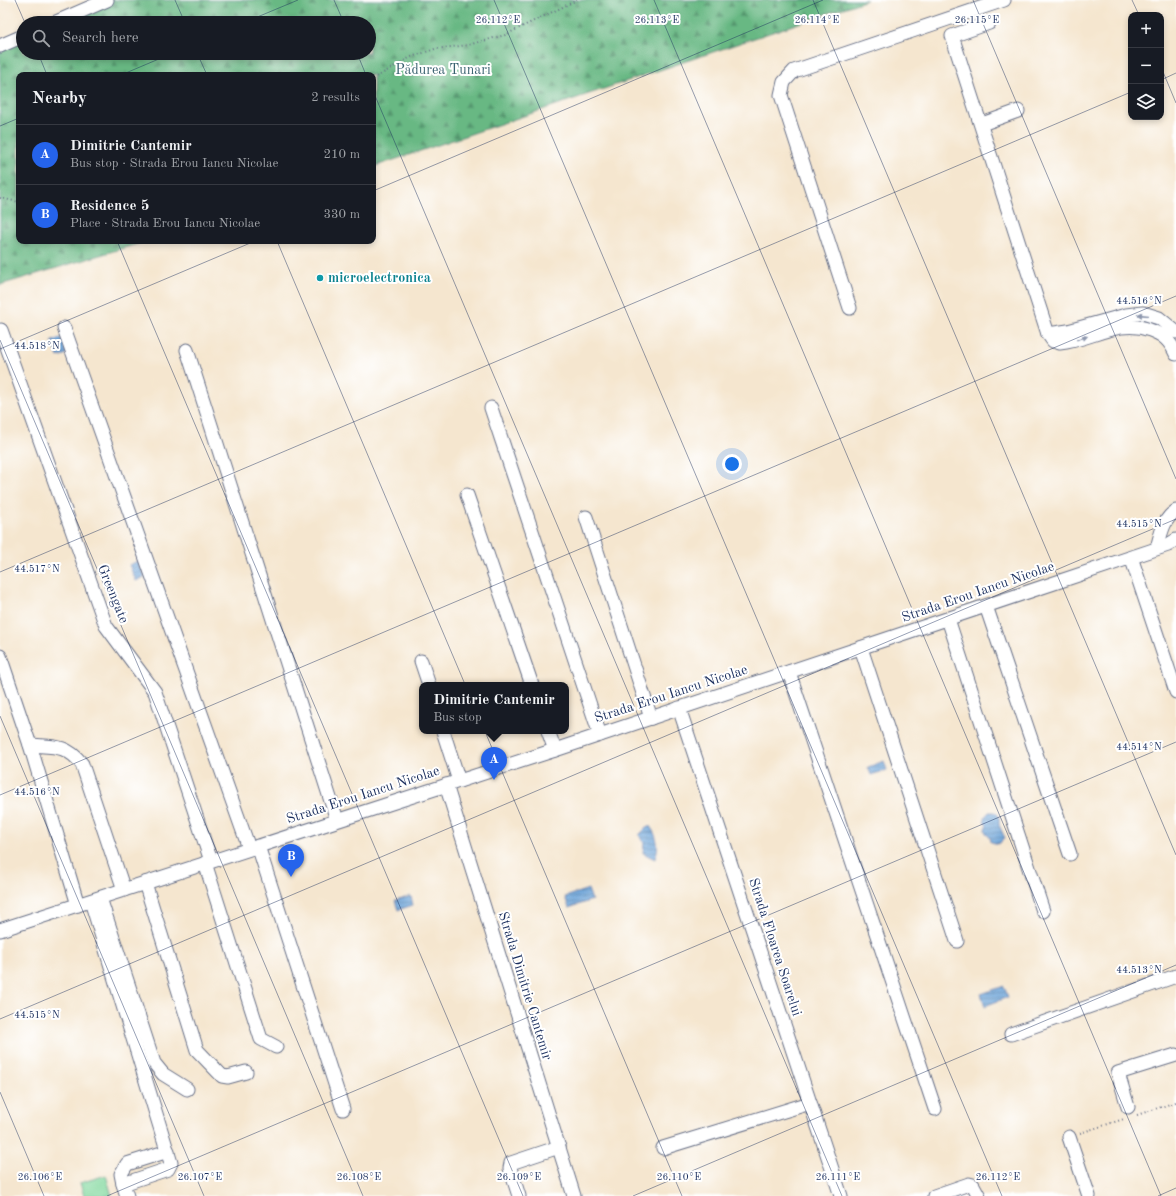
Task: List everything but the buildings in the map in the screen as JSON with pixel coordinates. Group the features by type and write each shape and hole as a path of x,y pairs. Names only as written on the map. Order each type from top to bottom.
{"street":[{"path":"70,16 107,0"},
{"path":"850,308 781,95 784,82 794,71 1004,0"},
{"path":"947,19 982,124 1048,334 1052,341 1060,343 1124,326 1139,326 1161,334 1170,342 1176,354"},
{"path":"952,36 989,23"},
{"path":"0,46 16,39"},
{"path":"982,124 1018,111"},
{"path":"1048,334 1068,331 1126,315 1143,314 1159,318 1176,332"},
{"path":"64,328 253,847 343,1110"},
{"name":"Greengate","path":"1,330 106,626 155,692 261,1039 276,1047"},
{"path":"187,350 337,820"},
{"path":"491,408 600,735"},
{"path":"467,495 531,682"},
{"path":"1169,544 1165,522 1170,515 1176,511"},
{"path":"586,517 651,718"},
{"name":"Strada Erou Iancu Nicolae","path":"0,930 555,750 1169,544"},
{"path":"1131,557 1176,692"},
{"path":"986,606 1070,854"},
{"path":"948,619 1043,911"},
{"path":"861,648 957,941"},
{"path":"0,656 30,745 78,905"},
{"path":"421,661 428,682"},
{"path":"789,672 935,1109"},
{"name":"Strada Floarea Soarelui","path":"679,708 841,1196"},
{"path":"444,734 459,781"},
{"path":"549,734 555,750"},
{"path":"30,745 63,747 73,752 82,764 124,890"},
{"name":"Strada Dimitrie Cantemir","path":"446,785 574,1196"},
{"path":"145,883 197,1050 222,1076 228,1077 246,1072"},
{"path":"96,899 154,1064 163,1074 187,1089"},
{"path":"96,899 171,1163 168,1169 125,1190"},
{"path":"1011,1034 1176,976"},
{"path":"1128,1107 1118,1073 1176,1055"},
{"path":"663,1148 810,1103"},
{"path":"1069,1137 1089,1196"},
{"path":"518,1196 510,1168 511,1163 559,1147"},
{"path":"934,1196 969,1184 973,1185 979,1196"}],"path":[{"path":"376,77 411,58 435,49 468,45 505,35 577,0"},
{"path":"0,198 16,201"}],"green space":[{"name":"Pădurea Tunari","path":"107,0 867,0 376,166 376,72 16,72 16,244 137,244 0,285 0,46 16,39 16,60 376,60 376,16 69,16"},
{"path":"106,1175 112,1196 84,1196 80,1183"}],"water":[{"path":"61,338 67,354 58,357 52,341"},
{"path":"138,561 145,577 136,581 129,565"},
{"path":"884,761 887,770 871,775 868,767"},
{"path":"989,812 995,812 999,816 999,825 1005,838 999,844 991,842 990,837 986,834 985,829 987,825 984,818"},
{"path":"649,825 657,841 657,854 655,859 643,853 644,843 639,835"},
{"path":"588,889 592,900 569,908 565,897"},
{"path":"411,896 413,905 398,910 395,901"},
{"path":"1004,986 1008,997 985,1006 981,994"}],"place":[{"name":"microelectronica","path":"320,278"},
{"name":"Dimitrie Cantemir","path":"494,780"},
{"name":"Residence 5","path":"291,877"}]}
